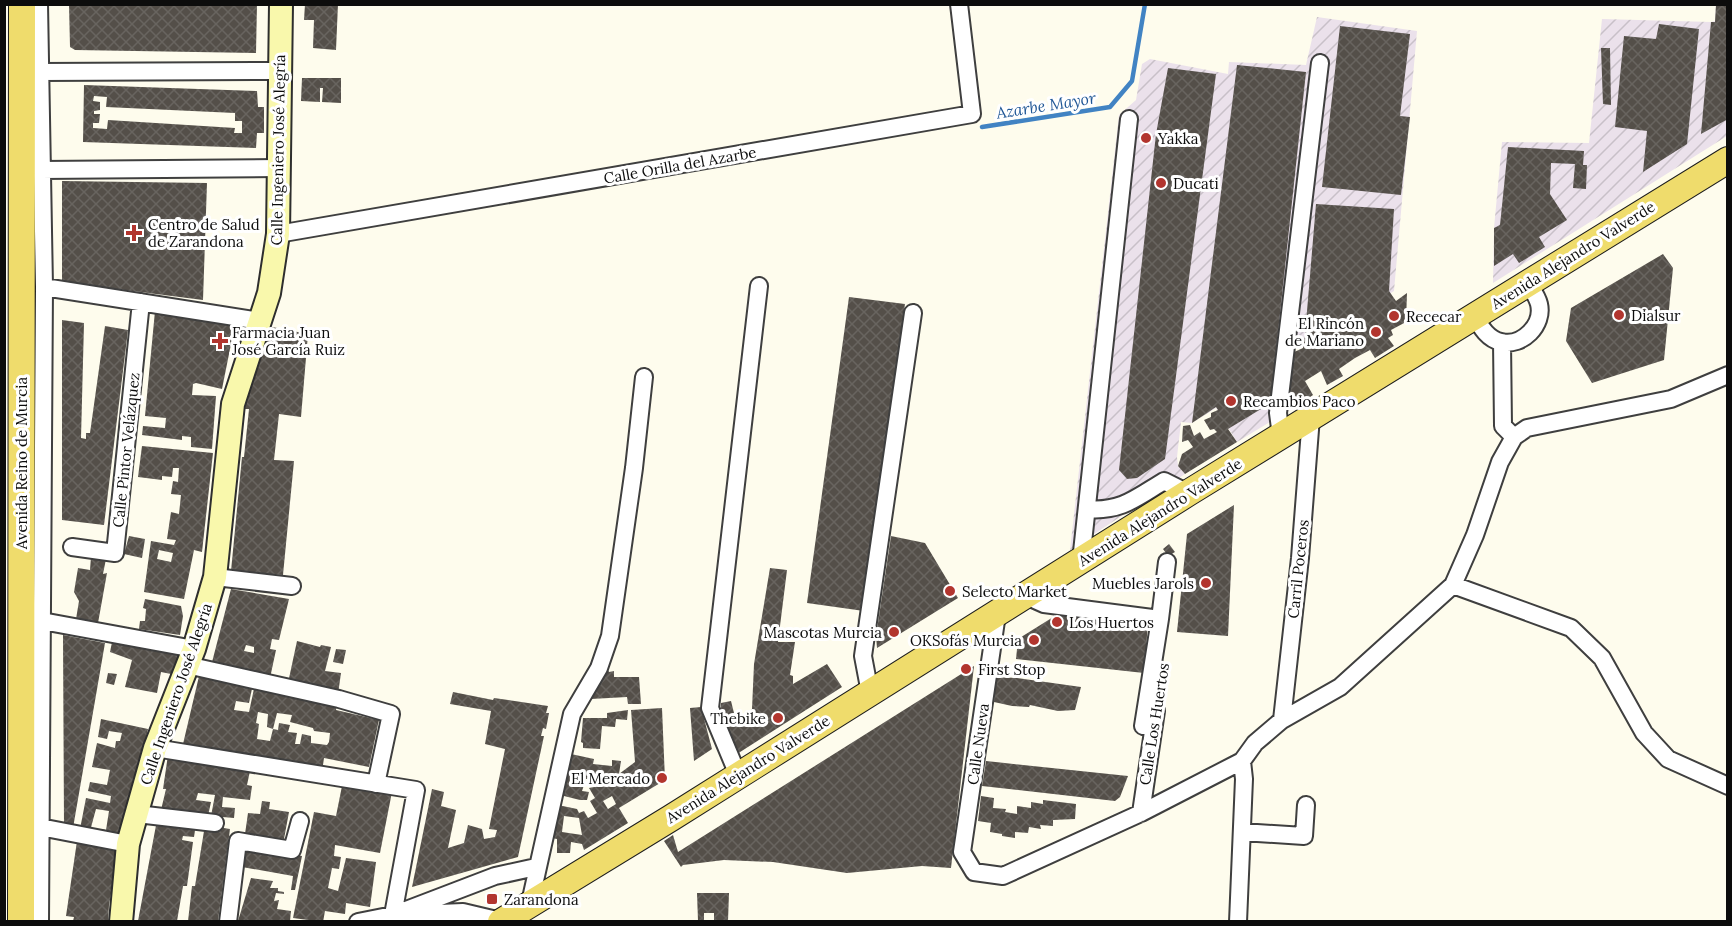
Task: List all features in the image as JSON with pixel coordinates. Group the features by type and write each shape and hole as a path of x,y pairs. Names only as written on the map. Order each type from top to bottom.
{"main road":[{"path":"4,8 13,4"},
{"name":"Avenida Reino de Murcia","path":"22,4 23,921"},
{"name":"Avenida Alejandro Valverde","path":"501,921 1728,160"}],"street":[{"path":"39,4 44,287 40,921"},
{"name":"Calle Ingeniero José Alegría","path":"121,921 128,844 155,748 190,657 214,577 233,404 269,293 278,234 281,4"},
{"name":"Calle Orilla del Azarbe","path":"278,234 972,114 959,4"},
{"path":"1281,436 1278,413 1320,63"},
{"path":"40,72 280,71"},
{"path":"1081,561 1129,119"},
{"path":"41,170 279,168"},
{"path":"1474,316 1484,332 1502,342 1517,342 1524,338 1538,320 1539,305 1528,283"},
{"path":"738,776 710,708 759,286"},
{"path":"44,287 260,321"},
{"name":"Calle Pintor Velázquez","path":"72,547 115,554 141,302"},
{"path":"870,693 863,656 913,313"},
{"path":"1502,342 1503,426 1514,437"},
{"path":"1141,813 1242,761 1255,743 1282,720 1340,687 1453,585 1500,462 1514,437 1527,428 1671,399 1728,375"},
{"path":"530,903 536,867 572,714 599,668 610,636 634,468 644,377"},
{"name":"Carril Poceros","path":"1282,720 1300,558 1311,417"},
{"path":"1087,509 1105,511 1123,506 1164,481 1188,494"},
{"name":"Calle Los Huertos","path":"1143,726 1167,562"},
{"path":"214,577 292,586"},
{"path":"1453,585 1571,628 1602,658 1644,733 1668,759 1728,786"},
{"path":"1026,596 1044,603 1160,619"},
{"name":"Calle Nueva","path":"997,614 963,852 974,872 1003,876 1141,813"},
{"path":"42,621 190,657 391,714 376,784"},
{"name":"Calle Los Huertos","path":"1141,813 1167,636"},
{"path":"155,748 416,790 393,915"},
{"path":"1242,761 1244,779 1242,921"},
{"path":"1242,832 1304,836 1306,806"},
{"path":"137,814 215,823"},
{"path":"228,921 238,841 292,850 300,821"},
{"path":"40,827 128,844"},
{"path":"393,915 495,876 536,867"},
{"path":"23,921 40,895"},
{"path":"358,921 393,915 463,912 501,921"}],"shaded area":[{"path":"1716,5 1727,5 1727,136 1493,283 1494,228 1502,142 1589,143 1602,19 1711,22 1715,21"},
{"path":"1317,17 1417,31 1394,291 1305,346 1293,348 1286,385 1298,405 1237,442 1216,408 1192,423 1181,422 1177,457 1178,466 1185,474 1070,550 1119,115 1136,100 1142,64 1150,59 1228,74 1229,62 1306,65"}],"building":[{"path":"69,4 257,4 256,53 75,50 70,47"},
{"path":"305,4 338,4 336,50 313,48 314,20 304,20"},
{"path":"1716,5 1728,5 1728,119 1701,134 1711,22 1715,22"},
{"path":"1659,24 1699,29 1687,144 1643,172 1647,131 1615,127 1624,36 1656,39"},
{"path":"1340,26 1410,34 1400,116 1410,117 1401,195 1322,187"},
{"path":"1601,48 1610,48 1611,105 1603,104"},
{"path":"1237,65 1306,72 1271,397 1266,406 1228,429 1237,442 1185,474 1178,466 1182,454 1193,447 1188,440 1182,442 1183,426 1190,425 1194,436 1200,432 1204,439 1217,432 1214,429 1210,430 1204,420 1218,410 1216,407 1192,423"},
{"path":"1168,68 1216,74 1165,459 1137,478 1127,479 1119,470 1156,134"},
{"path":"302,78 341,78 341,103 322,102 323,88 320,88 320,102 301,101"},
{"path":"84,85 257,91 258,107 264,107 264,133 257,133 256,148 83,142","holes":["94,96 107,97 106,107 235,113 235,121 242,121 242,133 234,133 235,128 108,120 107,129 93,128 93,123 99,123 100,114 94,114 94,111 100,110 100,102 93,101"]},
{"path":"1508,147 1584,151 1583,165 1587,165 1586,189 1573,188 1575,164 1551,163 1550,194 1567,220 1539,237 1545,247 1519,263 1513,254 1494,266 1494,228 1500,225"},
{"name":"Centro de Salud de Zarandona","path":"62,181 207,183 203,300 62,282"},
{"path":"1316,204 1394,209 1389,291 1396,301 1407,293 1406,322 1391,330 1393,335 1388,338 1394,346 1375,358 1370,350 1355,358 1339,369 1343,376 1327,385 1321,371 1305,381 1313,395 1298,405 1289,389 1288,382 1292,368 1292,353 1303,348"},
{"name":"Dialsur","path":"1663,254 1673,268 1664,360 1592,383 1566,341 1571,308"},
{"path":"849,297 905,304 864,611 807,603"},
{"path":"155,311 235,324 222,389 193,384 192,395 216,396 212,449 191,447 191,437 182,436 182,440 142,435 143,426 165,428 166,418 145,416"},
{"path":"62,320 84,323 81,438 86,439 86,433 90,433 105,326 128,330 104,525 62,520"},
{"path":"272,327 308,334 301,417 279,414 274,460 294,461 283,575 231,571 249,409 245,409 246,398"},
{"path":"142,446 213,453 202,552 194,550 184,599 144,592 151,541 174,545 176,540 167,539 171,512 179,514 181,495 171,494 173,481 178,482 179,468 173,468 172,477 162,476 162,480 138,477","holes":["159,550 173,553 171,562 157,559"]},
{"name":"Muebles Jarols","path":"1234,505 1228,636 1177,632 1187,534"},
{"path":"129,536 145,539 142,558 124,554"},
{"path":"891,536 925,543 958,598 877,648 876,636"},
{"path":"1169,544 1175,552 1168,556 1163,549"},
{"path":"91,557 106,559 103,574 107,573 98,623 76,619 79,601 74,592 78,568 90,570"},
{"path":"770,568 787,570 778,642 795,642 790,675 793,676 793,684 827,664 842,687 737,754 720,715 721,703 731,701 736,721 752,709 754,664"},
{"path":"231,589 289,599 279,640 272,639 270,649 276,650 270,678 211,666","holes":["246,645 254,647 254,653 244,651"]},
{"path":"145,599 181,606 183,616 180,635 139,629 140,621 145,621 146,609 143,608"},
{"path":"1058,614 1148,623 1144,673 1016,659 1018,639"},
{"path":"63,635 105,643 73,828 64,826"},
{"path":"113,637 135,646 180,656 171,674 161,672 157,693 125,687 132,660 110,652"},
{"path":"297,641 320,647 321,645 331,647 325,671 341,673 338,694 288,683"},
{"path":"336,649 346,650 343,664 333,662"},
{"path":"974,666 951,868 922,866 847,873 773,862 724,860 681,867 664,841 673,835 678,852"},
{"path":"608,670 609,672 614,671 614,677 639,677 641,704 628,704 627,697 591,699 589,697 603,671"},
{"path":"200,672 253,684 249,703 236,701 234,710 249,712 255,684 337,701 336,710 379,720 369,767 324,758 320,768 183,744","holes":["258,712 268,714 267,727 273,729 270,741 257,739","277,713 292,715 290,722 313,728 314,731 330,733 329,742 327,745 311,743 311,736 302,734 300,744 295,744 297,733 288,732 290,725 279,723 278,730 273,729"]},
{"path":"108,673 117,674 114,685 106,683"},
{"path":"996,677 1081,687 1075,710 1058,711 1030,705 1029,707 1012,706 994,702"},
{"path":"453,692 493,700 494,698 548,706 546,729 543,728 541,736 544,736 518,857 412,887 432,789 444,792 441,806 456,810 448,848 464,843 468,825 482,829 484,839 495,837 497,830 489,829 505,749 485,744 491,711 450,704"},
{"path":"701,707 712,749 694,761 690,708"},
{"path":"662,708 665,780 619,808 628,823 584,850 582,844 571,842 570,853 557,853 557,839 552,838 558,805 577,809 579,813 584,811 588,818 597,813 590,801 595,798 589,788 605,783 618,784 618,775 591,775 590,779 586,779 582,791 589,792 587,800 560,795 571,754 594,759 593,764 612,766 612,760 621,761 619,774 635,762 631,710","holes":["612,796 616,804 608,809 603,801","564,816 579,818 582,835 562,832"]},
{"path":"628,710 627,720 616,719 615,727 602,726 600,749 583,748 581,742 583,718 607,718 607,713"},
{"path":"101,719 148,729 125,839 100,833 101,829 106,830 109,811 96,809 90,831 80,829 86,798 110,803 111,796 88,791 90,782 107,785 110,770 92,767 97,743 115,748 116,741 120,741 122,733 109,731 107,739 98,737"},
{"path":"168,755 250,771 247,785 252,786 250,800 223,797 222,807 235,808 234,818 211,816 215,795 198,793 196,800 211,802 208,816 161,810 166,789 163,789"},
{"path":"986,761 1128,776 1120,797 1115,801 982,786"},
{"path":"342,786 392,792 380,853 335,845 334,856 341,857 339,869 332,868 328,888 338,891 346,858 376,862 370,907 346,903 345,914 325,911 323,922 293,918 314,812 336,816"},
{"path":"981,796 994,798 993,808 1006,809 1005,812 1017,814 1017,806 1031,808 1031,802 1043,804 1043,800 1076,804 1075,819 1053,820 1053,826 1040,825 1041,829 1029,827 1028,833 1015,832 1015,838 1002,836 1002,834 990,832 991,823 978,821"},
{"path":"262,801 270,802 269,809 289,812 284,839 245,834 248,813 260,814"},
{"path":"157,820 196,824 194,837 183,836 182,840 193,842 187,886 183,886 177,921 138,921"},
{"path":"205,825 230,829 218,921 188,921 192,886 195,886"},
{"path":"77,841 119,849 108,921 73,921 74,917 66,916"},
{"path":"245,848 302,856 295,890 291,890 293,876 242,867"},
{"path":"251,878 273,881 270,888 278,888 278,891 284,892 284,894 276,893 274,901 279,900 277,909 291,911 290,921 238,921"},
{"path":"697,893 729,893 728,921 714,921 714,913 704,913 704,921 698,921"}],"waterway":[{"name":"Azarbe Mayor","path":"982,127 1110,107 1132,81 1145,4"}],"place":[{"name":"Yakka","path":"1146,138"},
{"name":"Ducati","path":"1161,183"},
{"name":"Centro de Salud de Zarandona","path":"134,233"},
{"name":"Dialsur","path":"1619,315"},
{"name":"Rececar","path":"1394,316"},
{"name":"El Rincón de Mariano","path":"1376,332"},
{"name":"Farmacia Juan José García Ruiz","path":"220,341"},
{"name":"Recambios Paco","path":"1231,401"},
{"name":"Muebles Jarols","path":"1206,583"},
{"name":"Selecto Market","path":"950,591"},
{"name":"Los Huertos","path":"1057,622"},
{"name":"Mascotas Murcia","path":"894,632"},
{"name":"OKSofás Murcia","path":"1034,640"},
{"name":"First Stop","path":"966,669"},
{"name":"Thebike","path":"778,718"},
{"name":"El Mercado","path":"662,778"},
{"name":"Zarandona","path":"492,899"}]}
